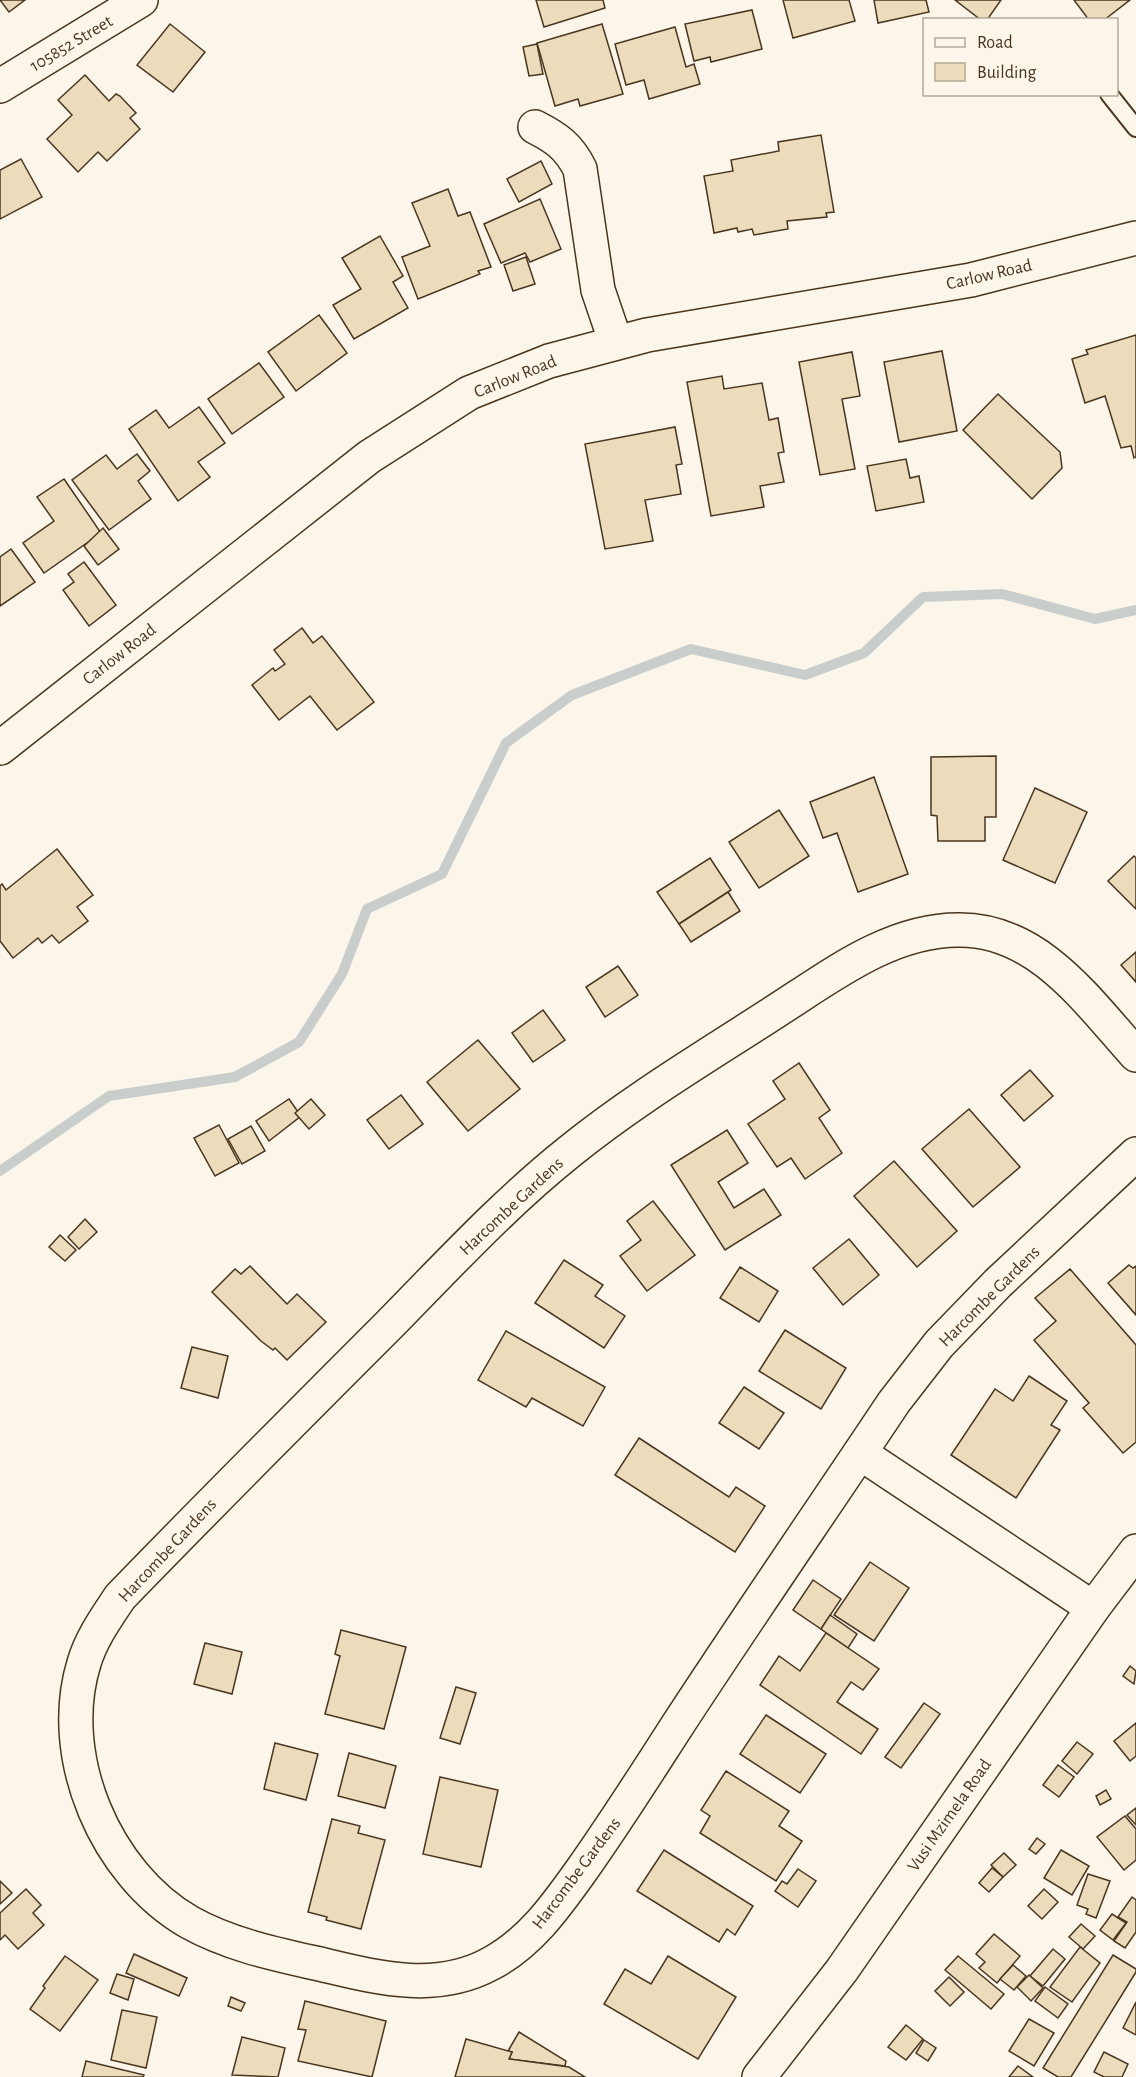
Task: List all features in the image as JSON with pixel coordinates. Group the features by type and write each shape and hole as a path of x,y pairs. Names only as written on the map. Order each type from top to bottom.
{"street":[{"name":"105852 Street","path":"0,86 141,0"},
{"path":"536,127 559,139 571,151 580,169 598,291 616,343"},
{"name":"Carlow Road","path":"0,748 369,457 469,393 549,361 647,335 971,280 1136,238"},
{"name":"Harcombe Gardens","path":"1136,1055 1059,970 1020,944 992,934 962,929 933,932 897,942 854,961 618,1113 520,1194 120,1597 97,1631 83,1665 76,1717 81,1777 93,1809 113,1847 133,1874 171,1909 216,1935 256,1950 380,1978 429,1982 465,1975 490,1965 515,1949 554,1909 612,1827 894,1402 939,1344 998,1283 1136,1154"},
{"path":"860,1454 1093,1608"},
{"name":"Vusi Mzimela Road","path":"759,2077 842,1970 1093,1608 1136,1551"}],"lane":[{"path":"1111,96 1136,128"}],"building":[{"path":"0,0 25,0 9,12"},
{"path":"536,0 603,0 605,8 544,27"},
{"path":"783,0 849,0 855,21 793,38"},
{"path":"874,0 926,0 929,12 878,23"},
{"path":"955,0 1001,0 988,18 978,18"},
{"path":"1074,0 1130,0 1107,18 1088,18"},
{"path":"752,10 762,49 711,62 710,57 694,61 685,24"},
{"path":"170,24 205,52 173,92 137,65"},
{"path":"602,24 623,94 580,106 578,99 555,106 537,43"},
{"path":"675,27 686,67 694,64 700,84 649,99 644,80 626,85 615,44"},
{"path":"537,44 543,74 529,76 523,47"},
{"path":"85,75 109,101 116,94 120,96 136,113 130,118 140,129 107,161 98,152 78,172 47,139 72,115 58,100"},
{"path":"821,135 834,212 826,213 827,217 787,221 788,229 754,235 752,229 738,232 737,228 714,233 704,176 733,171 731,160 779,151 778,142"},
{"path":"21,159 42,197 0,219 0,170"},
{"path":"541,161 552,184 519,202 507,179"},
{"path":"448,189 458,216 470,212 491,267 478,271 480,274 418,299 402,257 430,246 412,203"},
{"path":"540,199 561,249 530,262 525,253 501,263 484,224"},
{"path":"380,236 403,276 393,282 408,308 354,339 333,305 361,289 342,258"},
{"path":"526,257 535,284 513,291 504,265"},
{"path":"319,315 347,353 296,391 268,352"},
{"path":"1136,335 1136,457 1134,458 1131,446 1121,448 1105,396 1085,403 1072,359 1088,354 1086,350"},
{"path":"942,351 957,431 899,442 884,362"},
{"path":"852,352 860,396 842,399 855,469 820,475 799,362"},
{"path":"259,363 284,397 232,434 208,399"},
{"path":"722,376 724,389 762,383 769,420 778,418 784,452 778,453 784,482 760,486 764,507 711,516 687,382"},
{"path":"998,394 1060,452 1062,468 1032,499 963,430"},
{"path":"199,407 225,443 198,462 210,477 178,501 129,429 156,410 169,428"},
{"path":"675,427 682,464 676,465 681,494 645,500 653,541 605,549 585,444"},
{"path":"137,454 150,471 138,481 151,499 109,530 72,480 106,455 117,469"},
{"path":"906,459 910,478 919,476 924,502 876,511 867,466"},
{"path":"64,479 101,533 44,573 23,543 54,521 37,497"},
{"path":"103,528 119,549 98,565 84,546"},
{"path":"11,549 35,582 0,606 0,557"},
{"path":"84,562 116,605 89,626 63,590 74,582 68,574"},
{"path":"302,628 313,643 322,636 374,702 337,730 310,696 279,720 252,685 273,668 275,671 285,664 274,650"},
{"path":"996,756 996,817 985,817 985,841 938,841 937,816 931,815 931,757"},
{"path":"874,777 908,874 858,892 837,833 823,838 810,802"},
{"path":"1035,788 1087,812 1055,883 1003,860"},
{"path":"779,810 809,856 759,888 729,842"},
{"path":"57,849 93,895 77,907 88,921 59,943 52,935 42,943 38,938 13,958 0,941 0,886 2,884 6,890"},
{"path":"1134,856 1136,858 1136,909 1108,881"},
{"path":"710,858 731,890 679,924 657,892"},
{"path":"728,892 740,911 691,942 679,924"},
{"path":"1136,952 1136,982 1121,965"},
{"path":"618,966 638,995 605,1017 586,987"},
{"path":"543,1010 565,1040 533,1062 512,1033"},
{"path":"478,1040 520,1089 468,1131 427,1082"},
{"path":"799,1063 830,1110 819,1118 842,1153 805,1179 791,1158 777,1167 748,1124 785,1099 773,1081"},
{"path":"1030,1070 1053,1096 1024,1121 1001,1095"},
{"path":"401,1095 423,1124 389,1149 367,1120"},
{"path":"289,1099 301,1116 269,1141 256,1121"},
{"path":"311,1099 325,1115 309,1129 295,1113"},
{"path":"969,1109 1020,1167 973,1207 922,1149"},
{"path":"219,1125 239,1163 215,1176 194,1138"},
{"path":"251,1126 265,1151 242,1164 228,1139"},
{"path":"727,1130 748,1163 718,1182 734,1208 764,1189 781,1215 725,1250 671,1165"},
{"path":"894,1161 957,1231 917,1267 854,1196"},
{"path":"653,1201 695,1255 647,1291 620,1256 641,1240 627,1221"},
{"path":"85,1219 97,1232 79,1249 68,1237"},
{"path":"60,1235 76,1250 65,1261 49,1247"},
{"path":"849,1239 879,1275 843,1305 813,1268"},
{"path":"564,1260 603,1285 595,1296 625,1316 604,1348 535,1303"},
{"path":"1129,1265 1133,1268 1136,1266 1136,1315 1108,1283"},
{"path":"250,1266 287,1304 297,1294 326,1322 287,1360 275,1348 273,1350 261,1341 212,1292 235,1269 241,1274"},
{"path":"740,1267 778,1291 759,1322 720,1298"},
{"path":"1070,1269 1136,1345 1136,1442 1123,1453 1083,1408 1089,1403 1034,1340 1056,1321 1035,1298"},
{"path":"785,1330 846,1368 821,1409 759,1371"},
{"path":"506,1331 605,1387 583,1426 532,1398 526,1407 478,1380"},
{"path":"192,1347 228,1356 218,1398 181,1388"},
{"path":"1029,1376 1067,1401 1051,1425 1060,1430 1016,1498 951,1455 995,1389 1013,1401"},
{"path":"744,1387 784,1413 759,1449 719,1423"},
{"path":"639,1438 729,1497 736,1487 765,1506 735,1552 615,1475"},
{"path":"870,1562 909,1588 874,1641 834,1615"},
{"path":"813,1580 841,1599 821,1629 793,1610"},
{"path":"830,1615 857,1634 848,1648 821,1629"},
{"path":"341,1630 406,1647 384,1729 325,1714 340,1656 335,1654"},
{"path":"826,1633 879,1669 863,1690 851,1682 837,1702 878,1729 861,1754 760,1685 779,1656 800,1671"},
{"path":"205,1643 242,1652 232,1694 194,1684"},
{"path":"1130,1666 1136,1671 1134,1684 1123,1676"},
{"path":"456,1687 476,1693 460,1744 440,1738"},
{"path":"924,1703 940,1714 901,1768 885,1757"},
{"path":"766,1715 826,1754 800,1793 740,1754"},
{"path":"1136,1723 1136,1756 1130,1761 1114,1741"},
{"path":"1077,1742 1093,1754 1077,1774 1062,1761"},
{"path":"275,1743 318,1754 306,1800 264,1789"},
{"path":"349,1753 396,1766 385,1808 338,1796"},
{"path":"1058,1765 1074,1777 1059,1797 1043,1785"},
{"path":"726,1771 789,1811 779,1826 802,1841 776,1881 700,1833 710,1816 701,1810"},
{"path":"440,1777 498,1790 481,1867 423,1854"},
{"path":"1106,1790 1111,1799 1100,1805 1096,1796"},
{"path":"1136,1808 1136,1825 1127,1815"},
{"path":"1125,1816 1136,1829 1136,1860 1124,1870 1097,1837"},
{"path":"332,1819 360,1826 358,1833 385,1840 361,1929 326,1920 327,1917 308,1912"},
{"path":"1037,1838 1045,1844 1036,1854 1029,1849"},
{"path":"664,1850 753,1906 735,1935 727,1929 719,1942 637,1891"},
{"path":"1061,1850 1089,1866 1072,1895 1044,1878"},
{"path":"1004,1853 1016,1865 1003,1877 991,1865"},
{"path":"992,1868 1003,1877 989,1892 979,1883"},
{"path":"798,1869 816,1881 798,1907 775,1891 782,1881 787,1884"},
{"path":"1088,1874 1110,1881 1096,1918 1086,1914 1088,1909 1077,1905"},
{"path":"0,1881 12,1893 0,1904"},
{"path":"26,1889 41,1905 33,1913 44,1925 18,1949 5,1935 0,1940 0,1913"},
{"path":"1044,1889 1058,1902 1042,1919 1028,1906"},
{"path":"1132,1897 1136,1900 1136,1932 1125,1948 1114,1941 1127,1922 1118,1917"},
{"path":"1112,1914 1126,1923 1113,1940 1100,1930"},
{"path":"1081,1924 1095,1936 1083,1949 1069,1937"},
{"path":"994,1934 1020,1956 997,1983 979,1968 985,1962 976,1954"},
{"path":"1080,1947 1100,1963 1072,2002 1050,1987"},
{"path":"1053,1949 1065,1959 1043,1986 1030,1976"},
{"path":"134,1954 187,1978 179,1996 126,1973"},
{"path":"1113,1955 1136,1969 1136,1972 1071,2077 1058,2077 1043,2068"},
{"path":"65,1956 98,1980 60,2031 30,2009 45,1988 43,1986"},
{"path":"668,1956 736,1997 698,2059 604,2004 625,1969 651,1984"},
{"path":"958,1956 1004,1994 991,2009 945,1970"},
{"path":"1013,1965 1026,1976 1014,1990 1000,1979"},
{"path":"117,1974 134,1979 128,2000 110,1993"},
{"path":"1029,1975 1043,1988 1031,2001 1017,1987"},
{"path":"949,1977 964,1992 950,2006 935,1991"},
{"path":"1045,1987 1068,2004 1058,2018 1035,2001"},
{"path":"231,1997 245,2003 241,2011 228,2006"},
{"path":"305,2001 386,2021 372,2077 298,2061 306,2030 298,2029"},
{"path":"1136,2002 1136,2035 1123,2028"},
{"path":"122,2010 157,2017 146,2068 111,2060"},
{"path":"1029,2019 1054,2033 1034,2066 1009,2051"},
{"path":"906,2025 923,2039 906,2060 888,2047"},
{"path":"519,2032 566,2061 565,2066 509,2059 512,2052 508,2051"},
{"path":"242,2037 285,2048 278,2077 232,2075"},
{"path":"466,2039 512,2052 509,2059 569,2067 585,2077 455,2077"},
{"path":"924,2040 936,2048 928,2061 916,2053"},
{"path":"1104,2052 1128,2064 1122,2077 1104,2077 1094,2072"},
{"path":"86,2061 144,2075 143,2077 82,2077"},
{"path":"1018,2066 1033,2077 1009,2077"}],"waterway":[{"path":"0,1171 109,1096 235,1077 299,1042 342,974 367,909 442,874 506,743 572,695 691,649 805,675 864,653 923,597 1002,594 1095,619 1136,610"}]}
